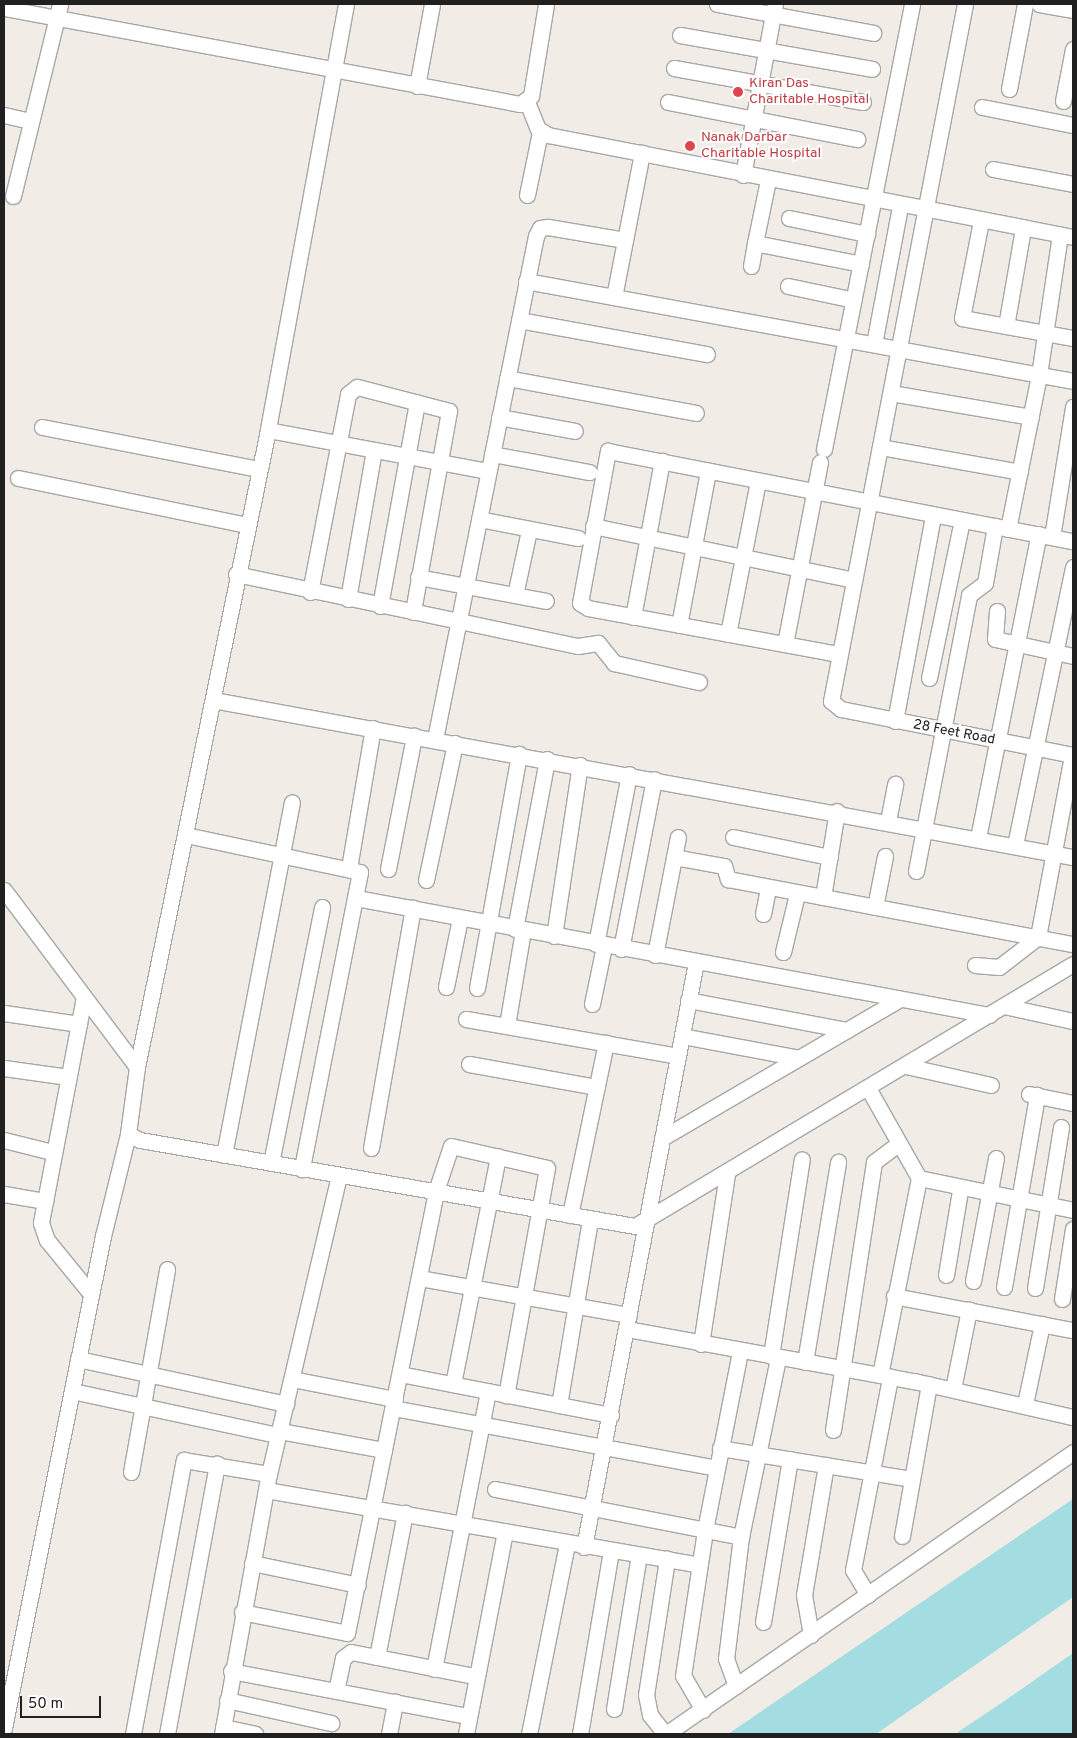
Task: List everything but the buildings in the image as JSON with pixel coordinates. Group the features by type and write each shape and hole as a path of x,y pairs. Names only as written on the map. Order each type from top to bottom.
{"street":[{"path":"4,1728 91,1294 128,1134 137,1067 186,835 246,525 268,430 346,4"},
{"path":"417,86 432,4"},
{"path":"527,195 540,132 527,102 546,4"},
{"path":"716,4 774,9 874,33"},
{"path":"785,644 912,4"},
{"path":"965,4 891,393 869,504 838,654 633,617 580,603 608,451 869,504 1073,541"},
{"path":"1009,89 1025,4"},
{"path":"1039,4 1073,10"},
{"path":"4,8 59,11 334,71 417,86 527,102"},
{"path":"743,175 752,118 774,9"},
{"path":"12,196 59,11"},
{"path":"680,35 872,69"},
{"path":"1062,101 1073,49"},
{"path":"674,68 863,102"},
{"path":"668,102 857,139"},
{"path":"982,107 1073,125"},
{"path":"4,115 31,121"},
{"path":"540,132 873,201 1067,236 1020,472 986,583 969,594 916,871"},
{"path":"614,297 642,153"},
{"path":"993,169 1073,184"},
{"path":"751,266 768,180"},
{"path":"874,344 900,206"},
{"path":"789,218 867,234"},
{"path":"981,221 962,318 1073,338"},
{"path":"434,739 526,282 540,228 625,240"},
{"path":"1006,326 1023,229"},
{"path":"755,243 861,264"},
{"path":"526,282 846,338 898,350 1073,381"},
{"path":"788,286 854,300"},
{"path":"519,320 707,354"},
{"path":"507,378 696,413"},
{"path":"310,592 338,443 351,388 449,411 413,612"},
{"path":"891,393 1031,417"},
{"path":"380,606 417,402"},
{"path":"978,838 996,742 1018,645 1046,536 1073,407"},
{"path":"499,417 575,431"},
{"path":"42,427 258,469"},
{"path":"268,430 488,471"},
{"path":"880,447 1020,472"},
{"path":"348,599 374,450"},
{"path":"492,454 589,472"},
{"path":"633,617 662,461"},
{"path":"679,625 708,471"},
{"path":"18,478 246,525"},
{"path":"728,634 758,481"},
{"path":"895,722 933,515"},
{"path":"479,520 578,538"},
{"path":"929,678 962,520"},
{"path":"593,526 853,580"},
{"path":"515,595 529,530"},
{"path":"1014,845 1058,652 1073,567"},
{"path":"236,574 310,592 578,646 598,643 614,664 699,682"},
{"path":"418,577 546,601"},
{"path":"997,611 994,638 1073,656"},
{"name":"28 Feet Road","path":"838,654 831,701 836,708 895,722 1073,755"},
{"path":"213,700 837,811 1073,857"},
{"path":"349,868 373,728"},
{"path":"388,870 414,736"},
{"path":"426,880 455,743"},
{"path":"476,988 518,754"},
{"path":"975,965 999,967 1038,936 1073,755"},
{"path":"507,1025 519,929 547,760"},
{"path":"554,936 580,766"},
{"path":"592,1004 629,774"},
{"path":"621,949 654,778"},
{"path":"888,821 896,784"},
{"path":"224,1155 292,802"},
{"path":"823,897 837,811"},
{"path":"186,835 349,868 360,872 302,1169"},
{"path":"655,955 678,837"},
{"path":"733,838 830,857"},
{"path":"875,907 885,856"},
{"path":"674,857 724,866 728,879 768,888 1038,936 1073,944"},
{"path":"763,914 768,888"},
{"path":"4,890 137,1067"},
{"path":"783,952 797,894"},
{"path":"356,898 621,949 989,1015"},
{"path":"271,1163 322,907"},
{"path":"372,1148 413,908"},
{"path":"446,987 460,918"},
{"path":"584,1547 605,1448 696,962"},
{"path":"128,1134 140,1140 630,1226 646,1222 1073,964"},
{"path":"84,997 52,1152 45,1202 44,1234 91,1294"},
{"path":"662,1138 900,999"},
{"path":"688,1000 847,1030"},
{"path":"1004,1006 1073,1021"},
{"path":"4,1013 79,1024"},
{"path":"466,1019 678,1056"},
{"path":"682,1036 800,1058"},
{"path":"570,1216 606,1043"},
{"path":"469,1064 597,1087"},
{"path":"906,1066 991,1085"},
{"path":"4,1068 68,1077"},
{"path":"868,1088 898,1144 919,1178 988,1196 1073,1210"},
{"path":"1004,1288 1033,1094 1073,1103"},
{"path":"1035,1288 1061,1127"},
{"path":"4,1140 52,1152"},
{"path":"833,1430 845,1369 874,1162 898,1144"},
{"path":"242,1612 347,1633 436,1191 449,1147 546,1166 540,1210 506,1395"},
{"path":"453,1384 498,1156"},
{"path":"973,1281 996,1158"},
{"path":"736,1686 726,1659 741,1537 760,1454 802,1159"},
{"path":"805,1362 838,1162"},
{"path":"701,1344 727,1174"},
{"path":"255,1734 222,1731 231,1671 269,1474 339,1175"},
{"path":"868,1595 853,1570 872,1473 894,1296 919,1178"},
{"path":"946,1275 960,1190"},
{"path":"4,1194 45,1202"},
{"path":"559,1405 590,1219"},
{"path":"1062,1299 1073,1229"},
{"path":"130,1472 166,1269"},
{"path":"419,1278 575,1305 701,1344 929,1384 1071,1412"},
{"path":"894,1296 1073,1330"},
{"path":"953,1389 969,1310"},
{"path":"1025,1404 1042,1324"},
{"path":"703,1710 684,1676 705,1530 740,1351"},
{"path":"78,1359 286,1404"},
{"path":"400,1374 611,1415"},
{"path":"292,1379 481,1425 716,1468"},
{"path":"902,1536 929,1384"},
{"path":"72,1391 279,1433 384,1450"},
{"path":"434,1669 488,1391"},
{"path":"720,1448 912,1479"},
{"path":"667,1560 646,1695 650,1715 666,1734 1073,1452"},
{"path":"133,1734 182,1463 188,1458 269,1474"},
{"path":"763,1622 790,1459"},
{"path":"167,1734 217,1464"},
{"path":"811,1635 804,1595 826,1465"},
{"path":"495,1489 741,1537"},
{"path":"266,1490 373,1507 584,1547 699,1565"},
{"path":"376,1657 405,1513"},
{"path":"466,1734 475,1676 506,1532"},
{"path":"529,1734 568,1544"},
{"path":"580,1734 611,1551"},
{"path":"614,1709 639,1556"},
{"path":"252,1563 358,1585"},
{"path":"336,1691 346,1653 475,1676"},
{"path":"231,1671 468,1716"},
{"path":"227,1700 331,1723"},
{"path":"389,1734 395,1702"}],"water":[{"path":"1073,1499 1073,1597 876,1734 728,1734"},
{"path":"1073,1653 1073,1734 955,1734 1003,1702"}],"place":[{"name":"Kiran Das Charitable Hospital","path":"738,92"},
{"name":"Nanak Darbar Charitable Hospital","path":"690,146"}]}
